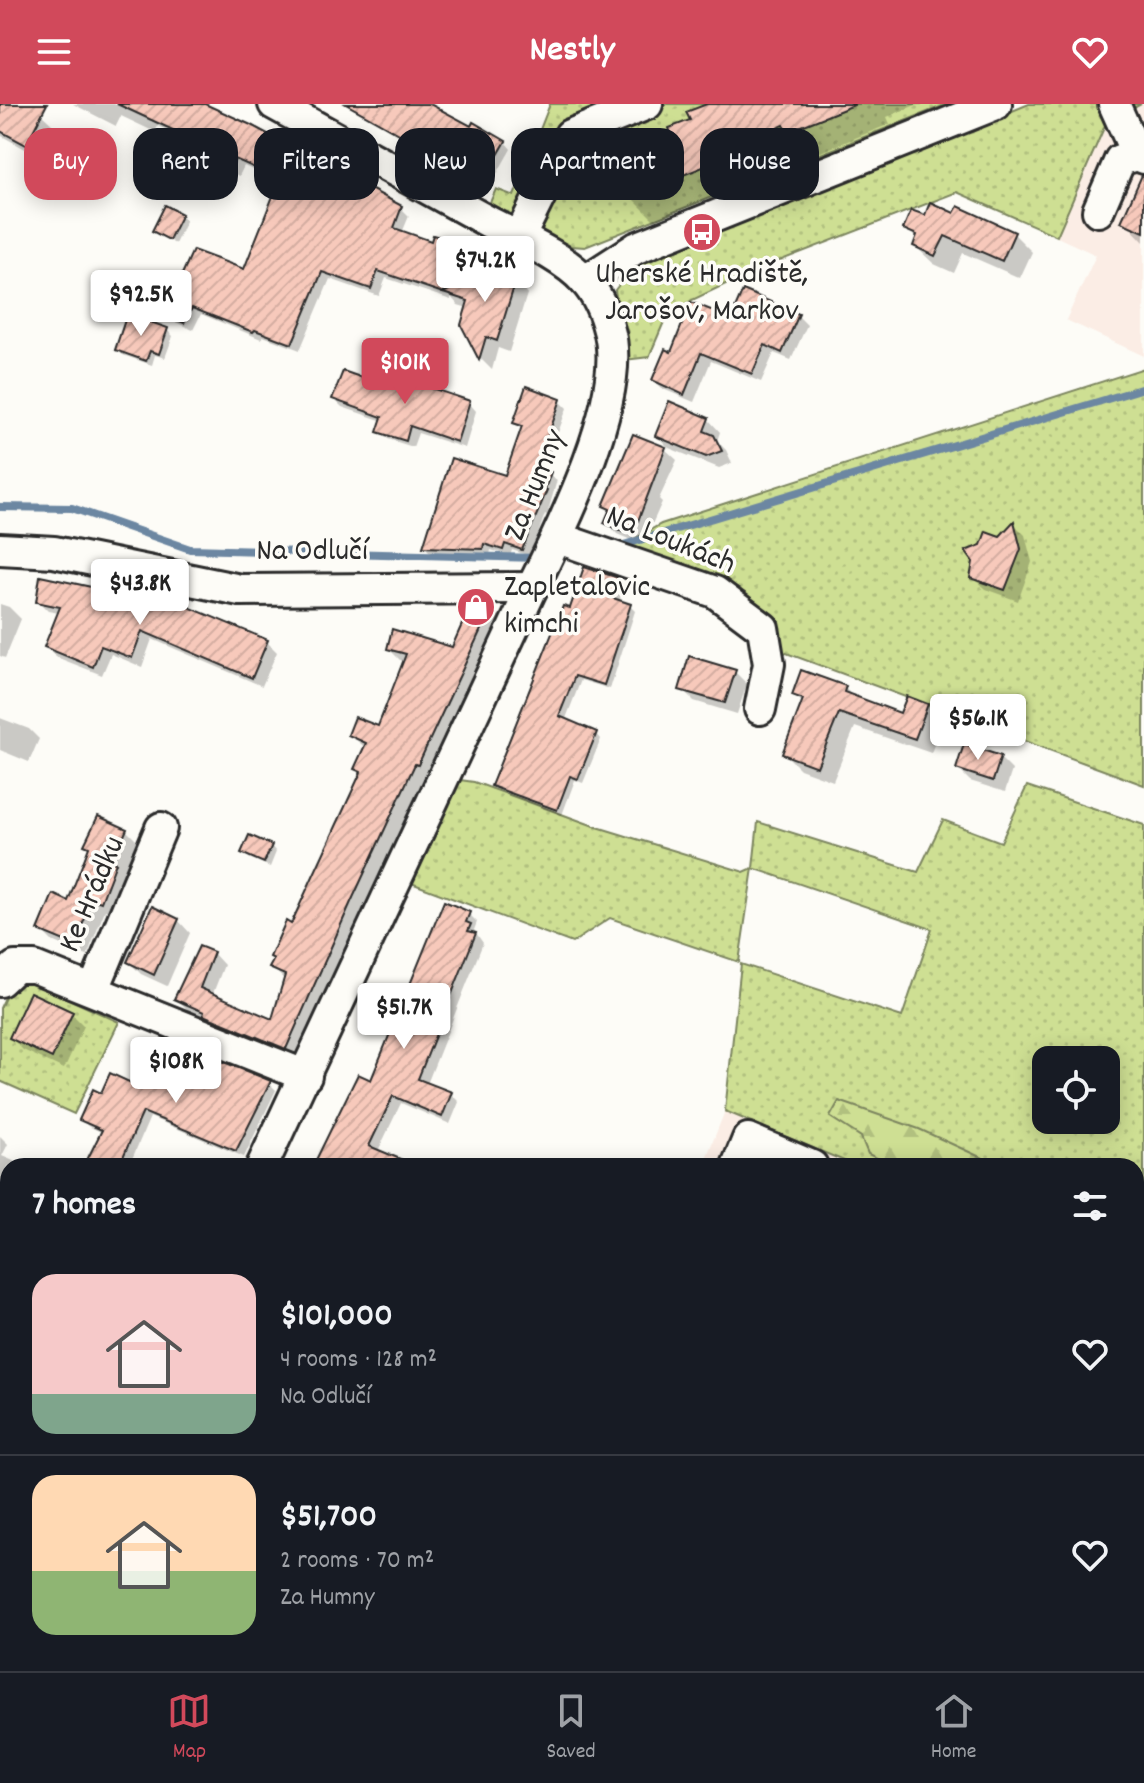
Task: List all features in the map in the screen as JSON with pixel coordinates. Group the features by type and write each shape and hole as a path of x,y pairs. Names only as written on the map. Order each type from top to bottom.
{"street":[{"name":"Za Humny","path":"266,1158 546,560 603,419 611,384 610,332 596,297 585,281 559,261 519,238 274,104"},
{"path":"519,238 570,135 647,104"},
{"path":"585,281 636,248 994,104"},
{"path":"1098,211 1120,160 1140,157 1114,104"},
{"name":"Na Odlučí","path":"0,549 54,552 240,590 546,560"},
{"name":"Na Loukách","path":"546,560 597,551 715,592 763,628 769,664 760,709"},
{"name":"Ke Hrádku","path":"94,989 161,828"},
{"name":"Ke Hrádku","path":"0,981 15,967 34,967 306,1076"},
{"path":"740,1158 748,1139 793,1158"}],"shaded area":[{"path":"1144,104 1144,356 1066,320 1096,255 1057,237 1106,123"},
{"path":"725,1111 837,1158 706,1158"}],"green space":[{"path":"550,104 948,104 819,155 819,128 700,128 700,200 704,200 585,247 571,246 488,207 491,200 495,200 496,189 511,195 511,200 684,200 684,128 541,128"},
{"path":"1029,104 1141,104 1106,123 1057,236 957,192 753,271 692,300 666,317 649,357 625,360 615,290 633,267 796,200 819,200 819,190"},
{"path":"1144,368 1144,785 778,650 739,588 622,546 661,524"},
{"path":"460,780 474,782 594,826 744,872 753,868 739,962 610,918 572,943 411,883"},
{"path":"1027,786 1144,825 1144,1158 837,1158 725,1111 741,964 902,1017 932,929 753,868 758,822 918,872 943,820 1001,842"},
{"path":"27,980 119,1022 74,1114 0,1081 0,1008 12,983"},
{"path":"839,1101 919,1129 982,1158 877,1158 868,1154 861,1137 830,1117"}],"building":[{"path":"0,104 47,104 35,128 24,128 24,144 0,131"},
{"path":"117,104 205,104 251,125 257,128 254,128 254,168 238,160 238,128 169,128"},
{"path":"346,104 430,104 471,126 473,122 483,128 395,128 395,132"},
{"path":"707,104 854,104 797,128 785,128 784,125 777,128 700,128 700,168 684,175 684,128 669,128 690,120 686,112"},
{"path":"495,135 506,141 495,160"},
{"path":"1144,176 1144,232 1121,222"},
{"path":"379,194 402,206 394,228 431,241 433,235 459,243 443,293 378,271 371,289 322,272 292,344 192,308 184,323 164,314 193,250 244,269 271,200 379,200"},
{"path":"930,202 954,213 958,206 1015,232 1002,261 945,236 935,256 913,246 917,235 903,229 911,210 925,215"},
{"path":"165,205 182,214 169,240 152,231"},
{"path":"496,264 510,268 516,280 497,341 486,337 479,360 461,325 468,301 443,293"},
{"path":"743,290 799,314 782,353 765,345 752,374 701,353 684,395 652,380 665,349 671,352 691,302 731,318"},
{"path":"127,314 168,328 159,354 150,351 146,361 115,350"},
{"path":"343,371 392,388 396,376 470,401 457,442 410,426 406,441 377,432 382,417 332,399"},
{"path":"526,386 561,399 537,467 551,472 547,490 522,550 505,544 503,550 484,544 483,549 423,547 451,458 505,475 522,426 513,423"},
{"path":"669,401 709,418 704,431 714,435 722,451 706,457 655,436"},
{"path":"633,434 666,447 638,521 633,519 626,533 604,523 610,509 603,506"},
{"path":"1014,521 1021,549 1005,590 970,578 973,562 965,551 981,545 986,531 1000,536"},
{"path":"584,567 619,578 613,598 631,604 604,685 575,676 559,716 597,732 578,779 570,776 557,810 491,786 563,606 570,608"},
{"path":"40,576 157,601 160,595 268,640 252,678 142,631 132,658 101,646 93,667 44,647 60,607 36,602"},
{"path":"470,606 492,606 418,765 415,764 286,1049 203,1015 204,1012 174,999 199,946 214,952 200,988 272,1019 285,975 269,968 274,959 270,957 286,921 291,924 361,772 354,769 366,743 348,735 355,717 378,726 406,654 387,649 392,629 452,647"},
{"path":"689,656 736,670 725,703 679,690"},
{"path":"801,670 846,686 844,692 900,713 907,696 928,704 915,739 839,713 817,767 782,754 803,699 792,695"},
{"path":"964,744 1001,756 993,781 956,769"},
{"path":"98,816 127,829 112,862 116,863 101,902 93,899 74,945 38,930 53,894 68,901 89,847 84,845"},
{"path":"249,835 272,845 264,863 241,853"},
{"path":"444,901 470,912 466,922 471,924 468,931 476,933 418,1079 452,1092 442,1117 393,1096 369,1146 398,1158 317,1158 358,1074 371,1080"},
{"path":"152,906 179,919 154,975 127,962"},
{"path":"30,992 73,1012 52,1058 9,1038"},
{"path":"189,1048 271,1081 236,1151 143,1112 123,1158 88,1158 102,1130 79,1120 93,1089 101,1093 110,1073 142,1088 152,1065 177,1075"}],"waterway":[{"path":"617,547 1144,388"},
{"path":"0,507 72,508 190,549 540,558"}],"place":[{"name":"Uherské Hradiště, Jarošov, Markov","path":"702,232"},
{"name":"Zapletalovic kimchi","path":"476,607"}]}
